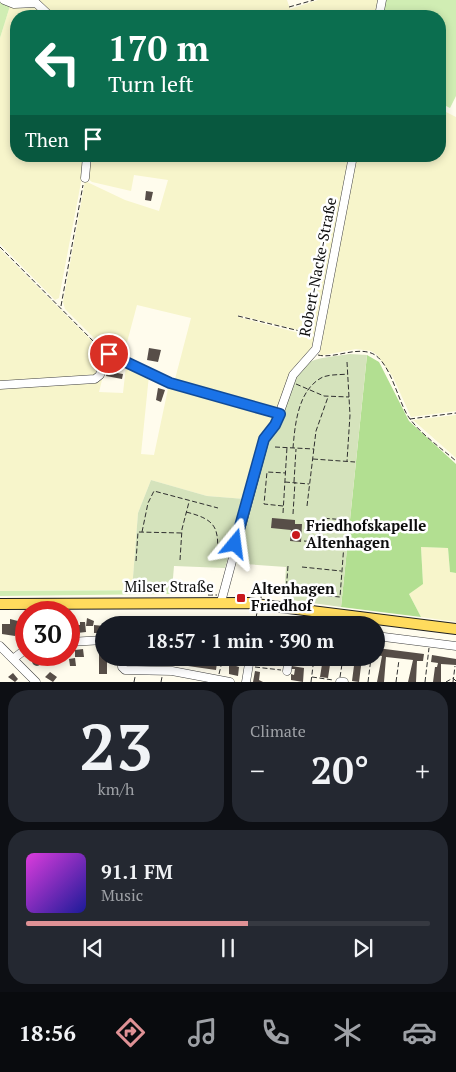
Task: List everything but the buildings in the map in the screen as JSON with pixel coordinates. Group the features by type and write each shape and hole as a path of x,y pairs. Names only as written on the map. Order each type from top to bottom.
{"main road":[{"name":"Milser Straße","path":"0,604 221,602 287,607 456,629"}],"street":[{"path":"4,0 14,4 36,2 44,10"},
{"path":"86,178 87,162"},
{"name":"Robert-Nacke-Straße","path":"221,602 264,439 275,425 290,382 304,361 314,353 320,336 352,162"},
{"path":"0,385 95,379 100,375 106,354 170,383 280,414"},
{"path":"385,637 456,646"},
{"path":"80,641 95,641"},
{"path":"2,651 36,682"},
{"path":"122,666 130,671 168,671 230,682"},
{"path":"246,682 249,666"},
{"path":"287,671 288,666"}],"path":[{"path":"289,7 314,0"},
{"path":"60,307 86,178"},
{"path":"0,246 106,354"},
{"path":"238,316 320,336"},
{"path":"314,353 319,356 350,352 370,353 376,356 390,377 410,419 456,461"},
{"path":"346,362 350,397 347,461"},
{"path":"293,448 296,420 308,389 322,377 348,374"},
{"path":"290,382 328,396 350,397"},
{"path":"308,506 316,431 328,396"},
{"path":"410,419 456,413"},
{"path":"275,447 314,449"},
{"path":"283,513 287,447"},
{"path":"293,514 296,448"},
{"path":"312,458 355,462"},
{"path":"283,506 264,504 267,472 286,473"},
{"path":"285,482 310,484"},
{"path":"142,532 152,492 218,508"},
{"path":"180,560 182,533 189,502"},
{"path":"186,512 202,516 215,527 218,539 217,561"},
{"path":"288,566 286,592 340,597 347,520 321,518 319,542"},
{"path":"136,561 138,532 182,533"},
{"path":"304,541 344,544"},
{"path":"302,567 342,571"},
{"path":"261,599 262,589"},
{"path":"256,616 257,611"},
{"path":"425,682 430,642"},
{"path":"396,682 399,660"},
{"path":"218,680 221,666"},
{"path":"249,666 287,671"},
{"path":"311,682 313,666"},
{"path":"312,677 340,682 341,666"},
{"path":"368,682 370,666"},
{"path":"453,682 455,666"},
{"path":"453,678 456,681"},
{"path":"446,682 453,678"}],"shaded area":[{"path":"37,0 287,0 290,9 318,0 380,0 378,10 47,10"},
{"path":"33,4 40,10 10,10 10,162 85,162 59,298 55,300 0,244 0,38 10,6"},
{"path":"446,112 456,117 456,411 411,417 393,377 377,355 371,351 356,349 319,356 354,162 446,162"},
{"path":"89,162 350,162 318,335 238,315 238,317 318,338 279,412 174,383 191,318 137,305 122,361 107,351 65,309 63,302 85,181 125,200 159,211 168,180 134,175 131,191 92,182 87,178"},
{"path":"0,249 104,353 98,376 0,381"},
{"path":"126,366 149,375 141,454 154,455 169,384 278,415 245,499 207,496 151,480 138,513 132,590 0,591 0,386 102,380 99,392 123,393"},
{"path":"456,415 456,458 413,420"},
{"path":"421,547 448,548 450,572 456,573 456,622 421,617 409,594 423,583"}],"green space":[{"path":"0,0 10,6 0,38"},
{"path":"384,0 456,0 456,96 450,108 446,106 446,10 382,10"},
{"path":"350,354 367,355 341,607 284,599 286,567 232,563 244,518 272,426 294,377 310,362 321,358"},
{"path":"367,355 379,362 409,421 456,464 456,573 450,572 448,548 421,547 423,584 409,594 421,617 341,607"},
{"path":"151,480 207,496 245,499 225,568 174,566 172,590 132,590 138,513"},
{"path":"172,590 171,594 0,596 0,591"}],"place":[{"name":"Friedhofskapelle Altenhagen","path":"296,535"},
{"name":"Altenhagen Friedhof","path":"241,598"}],"route":[{"path":"109,354 122,362 170,383 280,414 275,425 264,439 235,544"}]}
